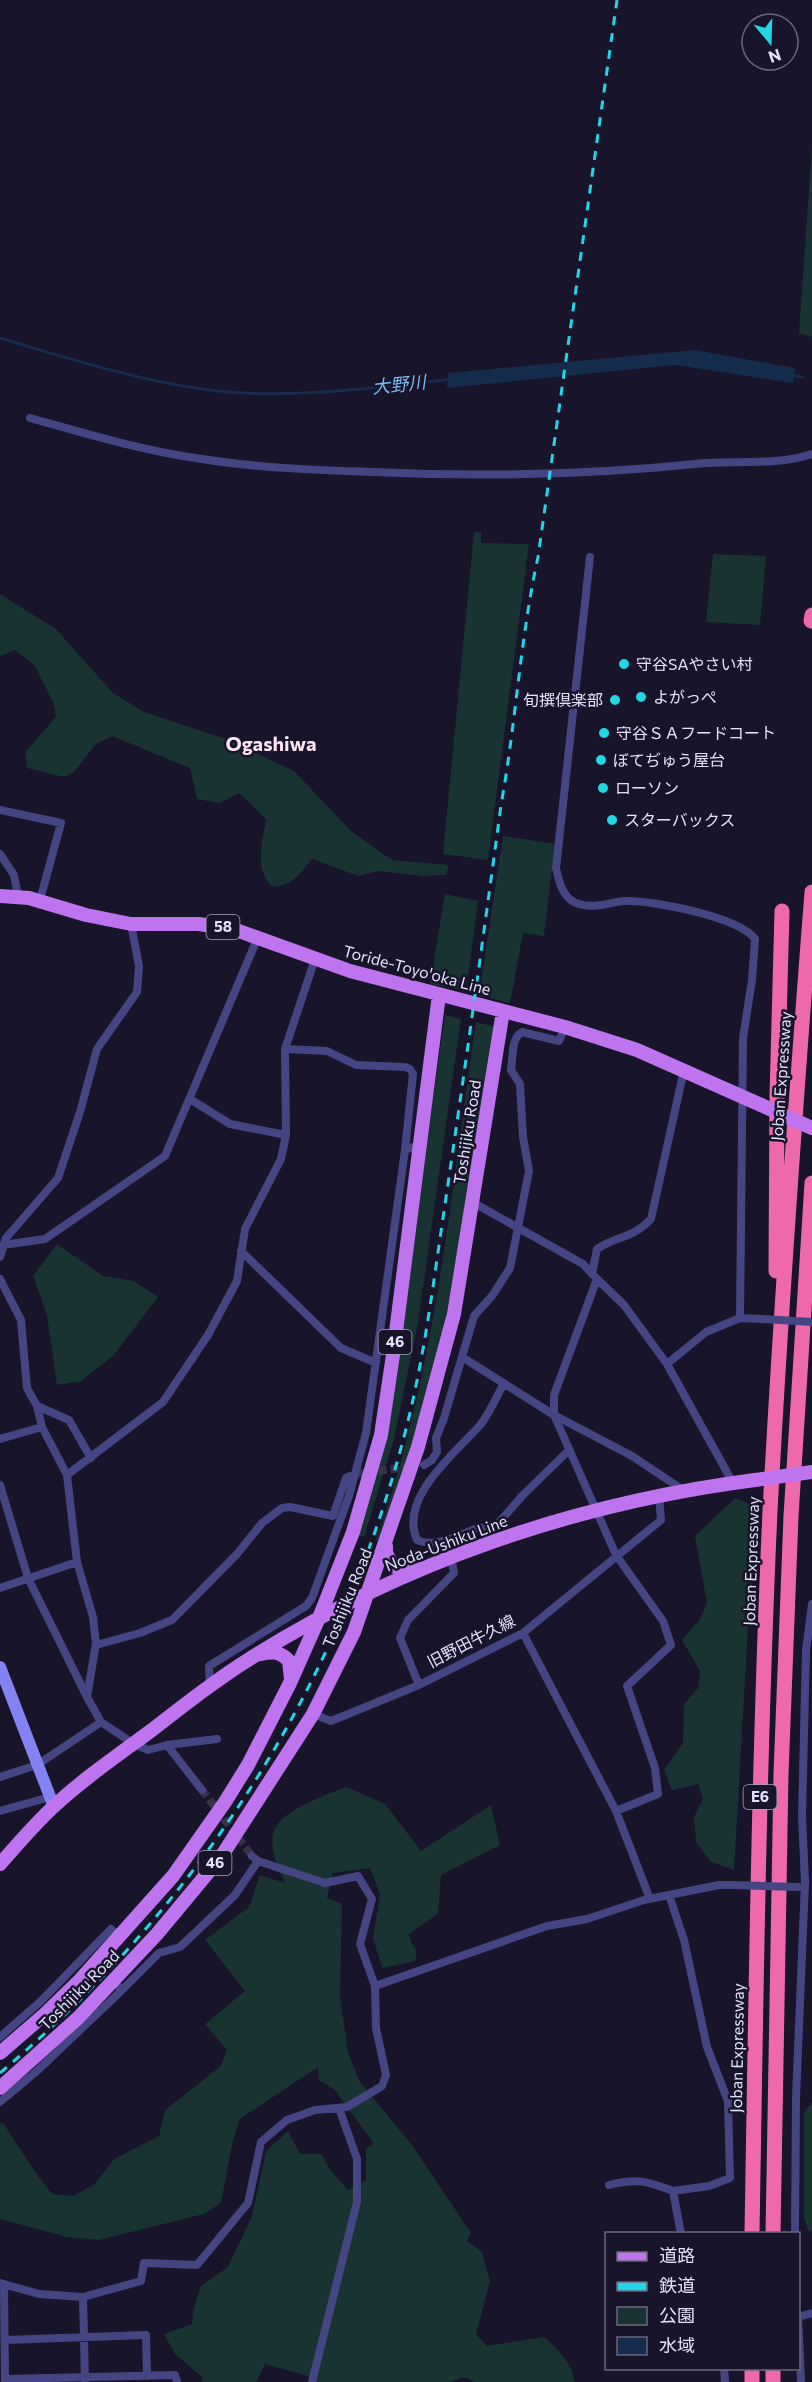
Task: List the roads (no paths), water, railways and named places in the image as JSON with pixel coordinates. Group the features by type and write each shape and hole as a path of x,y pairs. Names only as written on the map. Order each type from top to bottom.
{"highway":[{"name":"Joban Expressway","path":"752,2232 760,1778 778,1361 812,892"},
{"path":"778,1361 775,1227 782,911"},
{"name":"E6","path":"773,2232 781,1774 796,1426 812,1183"},
{"path":"796,1426 812,1298"}],"main road":[{"name":"Toride-Toyo'oka Line","path":"0,896 40,900 86,915 131,924 199,924 224,927 380,980 565,1027 637,1050 812,1128"},
{"name":"Toshijiku Road","path":"0,2053 45,2014 173,1876 248,1765 290,1683 319,1618 353,1532 381,1435 439,995"},
{"name":"Toshijiku Road","path":"0,2088 117,1986 220,1857 313,1714 354,1632 418,1447 445,1352 464,1264 502,1011"},
{"name":"Noda-Ushiku Line","path":"0,1864 52,1802 251,1658 319,1618 368,1593 487,1538 683,1490 812,1472"},
{"path":"386,1543 386,1553 393,1566 406,1570 428,1566"},
{"path":"251,1658 263,1653 284,1655 290,1661 290,1683"}],"street":[{"path":"30,418 169,453 258,466 318,470 585,474 719,462 800,458 812,454"},
{"path":"590,557 556,868 565,894 578,904 604,906 625,901 672,907 712,915 743,928 755,939 756,947 743,1038 740,1318"},
{"path":"0,810 61,823 40,900"},
{"path":"0,854 14,875 18,896"},
{"path":"0,1257 6,1238 58,1178 80,1112 97,1048 137,992 138,966 131,924"},
{"path":"3,1245 45,1239 165,1156 258,937"},
{"path":"67,1475 163,1402 208,1335 237,1281 245,1229 281,1159 286,1136 285,1049 315,959"},
{"path":"424,1465 432,1460 437,1452 436,1438 474,1316 492,1296 510,1268 529,1171 522,1137 520,1084 511,1070 515,1041 518,1034 522,1032 559,1041 565,1027"},
{"path":"210,1686 209,1666 306,1606 312,1598 355,1474 366,1433 405,1150 413,1074 410,1069 356,1065 327,1051 285,1049"},
{"path":"616,1810 658,1794 655,1768 627,1686 670,1645 663,1621 616,1555 595,1510 554,1415 554,1395 594,1277 597,1249 604,1244 629,1237 651,1220 684,1070"},
{"path":"190,1098 230,1124 286,1136"},
{"path":"405,1150 413,1147 420,1148"},
{"path":"472,1202 583,1264 624,1305 667,1364 733,1482"},
{"path":"242,1251 341,1348 376,1362"},
{"path":"0,1279 21,1320 27,1388 37,1406 42,1427 67,1475 77,1562 93,1617 96,1645 87,1697"},
{"path":"667,1364 706,1332 740,1318 812,1322"},
{"path":"462,1357 554,1415 632,1456 683,1490"},
{"path":"504,1383 482,1422 430,1479 418,1506 414,1523 417,1540 432,1544 480,1527 487,1538 522,1496 568,1451"},
{"path":"37,1406 69,1420 91,1458"},
{"path":"0,1439 42,1427"},
{"path":"96,1645 140,1633 172,1620 237,1554 262,1523 282,1508 290,1507 333,1516 346,1478 355,1474"},
{"path":"0,1485 28,1578 101,1722 134,1744 148,1750 167,1745 217,1739"},
{"name":"旧野田牛久線","path":"313,1714 331,1721 419,1685 523,1633 661,1520 659,1495"},
{"path":"419,1685 400,1638 408,1620 454,1573 451,1556"},
{"path":"0,1588 77,1562"},
{"path":"795,2232 796,2098 808,1915 801,1888 806,1650 812,1604"},
{"path":"523,1633 616,1810 650,1899"},
{"path":"0,1667 52,1802 0,1811"},
{"path":"0,1777 37,1765 101,1722"},
{"path":"167,1745 202,1790"},
{"path":"0,2102 38,2070 117,1986 159,1953 180,1947 235,1895 255,1858 325,1883 358,1876 372,1899 360,1944 375,1986 376,2028 386,2075 382,2086 347,2107 315,2110 287,2120 261,2142 248,2203 197,2265 144,2263 141,2281 83,2297 39,2294 2,2283 2,2322 5,2340 2,2361 5,2381 85,2380 175,2375 177,2382"},
{"path":"375,1986 547,1926 586,1919 650,1899 719,1885 801,1888"},
{"path":"609,2185 627,2180 646,2180 673,2191 709,2186 730,2178 728,2101 707,2047 684,1940 669,1895"},
{"path":"0,2037 41,2001 111,1929 119,1936"},
{"path":"312,2382 357,2202 357,2159 339,2108"},
{"path":"673,2191 681,2232"},
{"path":"83,2297 85,2380"},
{"path":"5,2340 146,2335 147,2376"},
{"path":"800,2360 801,2382"}],"water":[{"path":"695,350 795,368 793,383 675,365 447,388 448,373"}],"waterway":[{"name":"大野川","path":"0,338 130,375 183,386 239,393 330,392 451,379"},
{"name":"大野川","path":"792,375 802,377"}],"tunnel":[{"path":"355,1474 414,1466"},
{"path":"202,1790 252,1856"}],"railway":[{"path":"0,2073 72,2007 138,1937 199,1863 253,1784 301,1702 342,1616 377,1526 405,1433 418,1378 432,1295 617,0"}],"place":[{"name":"守谷SAやさい村","path":"624,664"},
{"name":"よがっぺ","path":"641,697"},
{"name":"旬撰倶楽部","path":"615,700"},
{"name":"守谷ＳＡフードコート","path":"604,733"},
{"name":"ぼてぢゅう屋台","path":"601,760"},
{"name":"ローソン","path":"603,788"},
{"name":"スターバックス","path":"612,820"}],"district":[{"name":"Ogashiwa","path":"271,744"}]}
